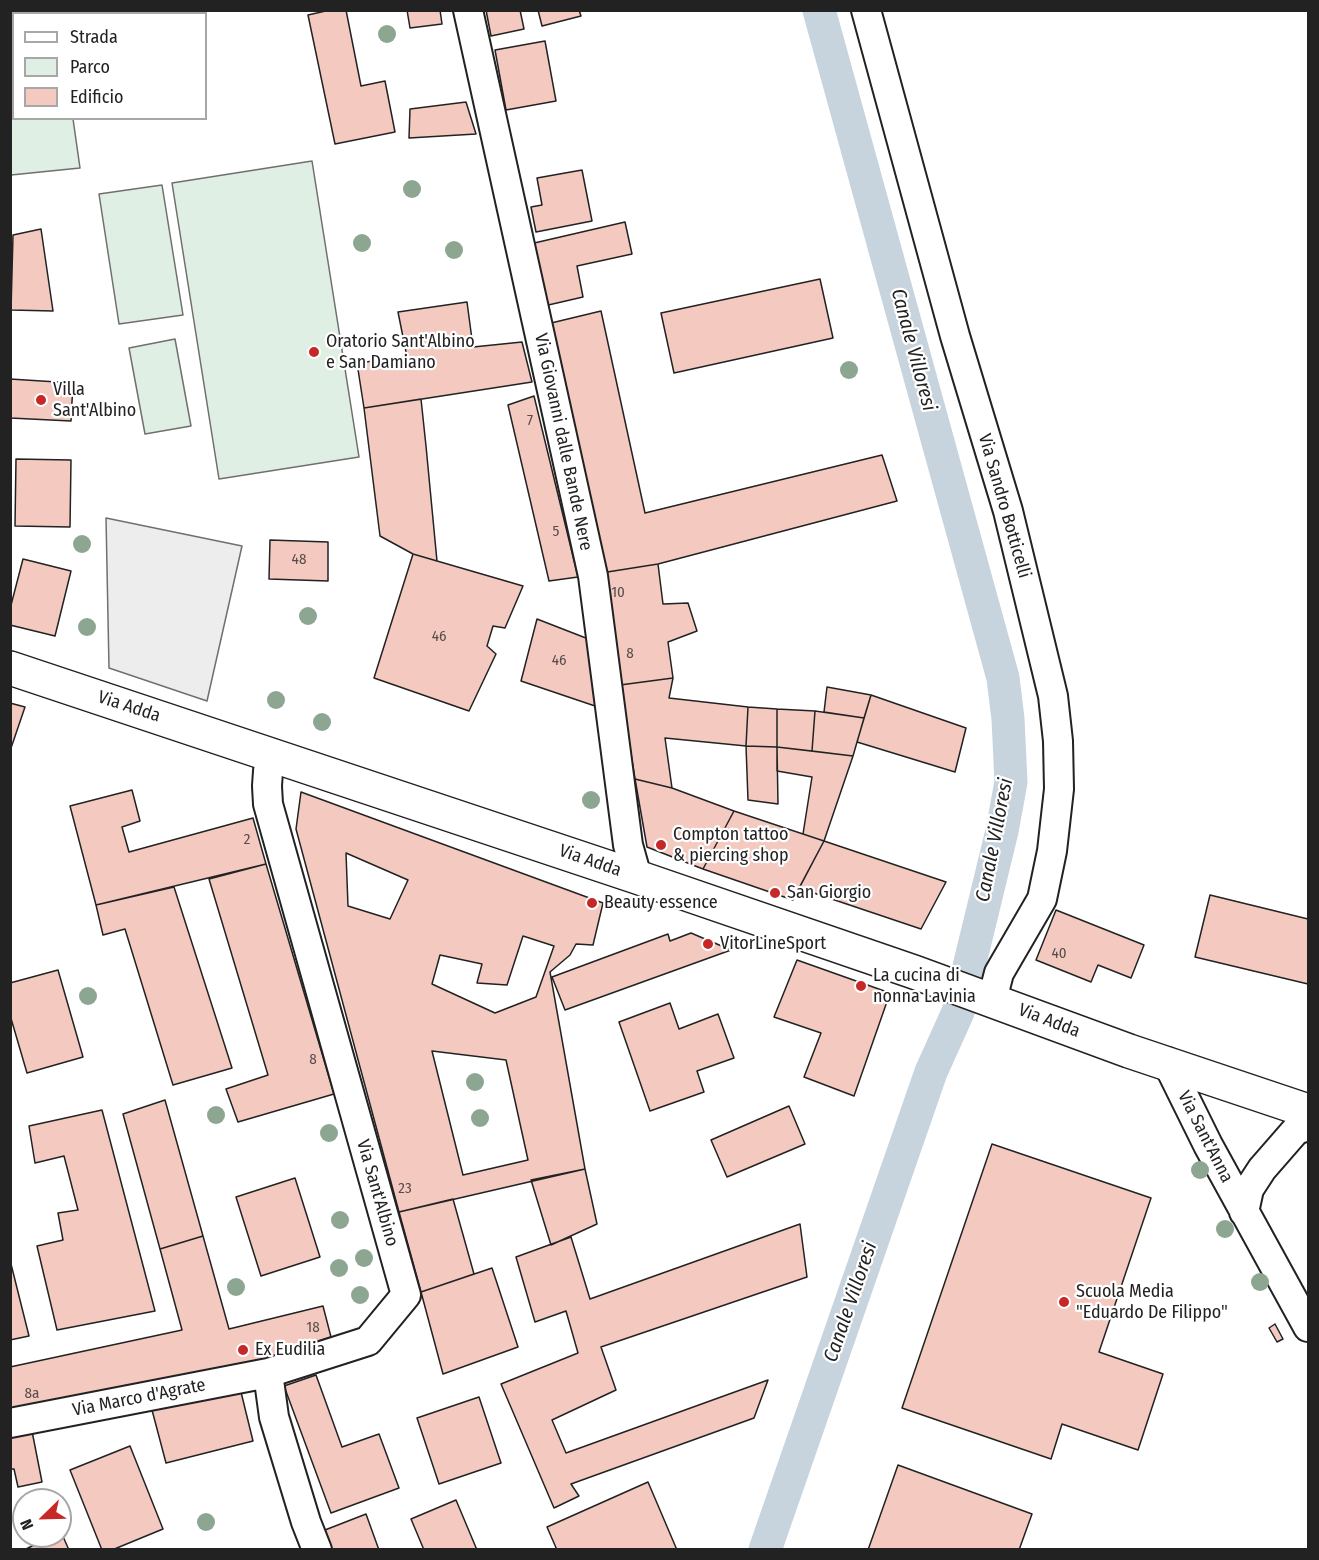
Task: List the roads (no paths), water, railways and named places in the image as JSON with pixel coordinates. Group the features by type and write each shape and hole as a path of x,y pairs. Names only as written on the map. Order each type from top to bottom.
{"main road":[{"name":"Via Adda","path":"10,668 273,754 914,972 1129,1051 1167,1062 1308,1112"}],"street":[{"name":"Via Giovanni dalle Bande Nere","path":"468,10 593,576 628,845 636,877"},
{"name":"Via Sandro Botticelli","path":"866,10 955,336 1008,511 1053,696 1058,741 1059,789 1052,852 1042,899 999,973 981,996"},
{"name":"Via Sant'Albino","path":"268,1373 368,1341 406,1295 268,804 268,771 273,754"},
{"name":"Via Sant'Anna","path":"1167,1062 1188,1107 1308,1327"},
{"name":"Via Sant'Anna","path":"1244,1212 1249,1189 1262,1169 1296,1130 1308,1126"},
{"name":"Via Marco d'Agrate","path":"10,1423 268,1373"},
{"path":"268,1373 274,1417 306,1522 317,1550"}],"waterway":[{"name":"Canale Villoresi","path":"765,1550 931,1072 958,1012 1002,831 1011,782 1008,719 1003,678 819,10"}],"place":[{"name":"Oratorio Sant'Albino e San Damiano","path":"314,352"},
{"name":"Villa Sant'Albino","path":"41,400"},
{"name":"Compton tattoo & piercing shop","path":"661,845"},
{"name":"San Giorgio","path":"775,893"},
{"name":"Beauty essence","path":"592,903"},
{"name":"VitorLineSport","path":"708,944"},
{"name":"La cucina di nonna Lavinia","path":"861,986"},
{"name":"Scuola Media \"Eduardo De Filippo\"","path":"1064,1302"},
{"name":"Ex Eudilia","path":"243,1350"}]}
